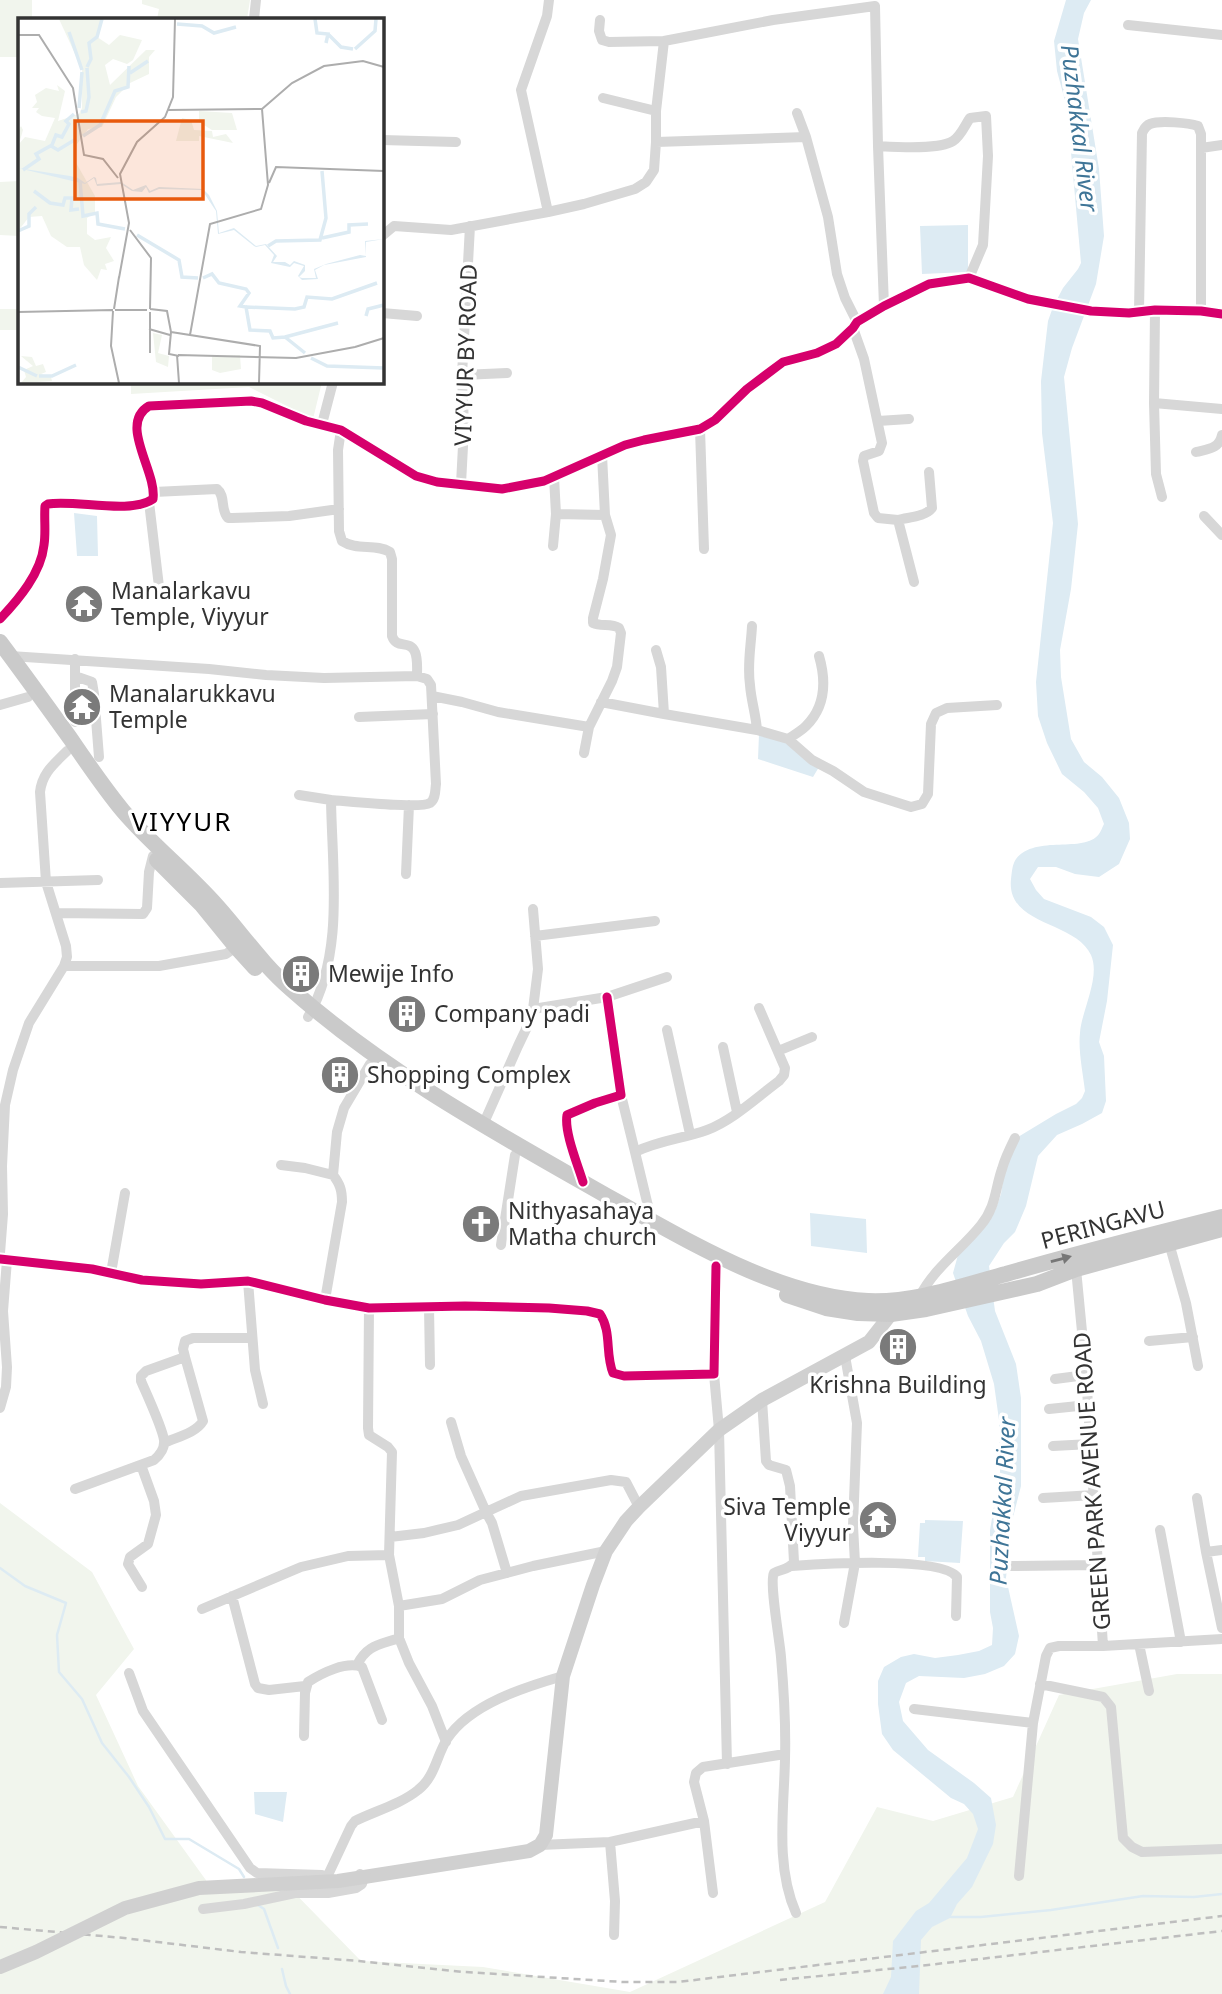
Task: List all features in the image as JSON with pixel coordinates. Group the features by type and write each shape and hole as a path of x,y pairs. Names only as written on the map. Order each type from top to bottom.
{"main road":[{"path":"2,648 28,697 120,821 201,904 280,994 401,1075 484,1125 728,1260 802,1289 890,1308 920,1296 954,1299"},
{"path":"2,648 125,813 220,909 262,962 310,1012 370,1064 438,1111 716,1266 826,1308 858,1313 954,1299 998,1285 1037,1284 1076,1269 1222,1229"},
{"name":"PERINGAVU","path":"998,1285 1131,1240 1222,1217"},
{"path":"0,1968 125,1908 199,1888 338,1881 529,1851 540,1845 546,1835 564,1676 606,1551 639,1507 719,1430 762,1400 869,1342 890,1308"}],"street":[{"path":"254,18 256,0"},
{"path":"548,212 521,90 547,16 549,0"},
{"path":"600,20 602,40 664,41 773,20 876,6 884,306"},
{"path":"1128,25 1222,36"},
{"path":"383,235 394,226 451,230 548,212 623,193 646,182 654,170 656,111 664,41"},
{"path":"603,98 656,111"},
{"path":"797,113 828,218 837,274 855,325 878,421 881,448 864,456 863,461 874,513 878,518 898,520 929,512 932,508 929,472"},
{"path":"878,146 924,147 951,143 970,118 986,116 988,156 983,245 969,278"},
{"path":"1139,312 1142,132 1147,125 1154,123 1191,124 1199,126 1201,134 1200,311"},
{"path":"656,142 806,137"},
{"path":"383,140 456,142"},
{"path":"1201,148 1222,145"},
{"name":"VIYYUR BY ROAD","path":"461,484 464,427 462,375 470,226"},
{"path":"160,595 151,497 136,431 136,420 141,411 149,406 251,401 262,403 306,421 341,430 416,476 437,482 502,489 544,481 625,445 700,429 715,421 747,389 783,362 827,349 855,325 884,306 929,284 969,278 1028,299 1091,311 1200,311 1222,314"},
{"path":"1155,310 1156,474 1162,497"},
{"path":"383,313 416,316"},
{"path":"462,375 507,373"},
{"path":"322,424 333,383"},
{"path":"1154,403 1222,409"},
{"path":"878,421 909,419"},
{"path":"700,429 704,548"},
{"path":"341,430 338,450 339,531 342,541 349,546 384,548 390,552 392,636 394,642 410,645 414,649 417,676"},
{"path":"1196,452 1216,447 1222,435"},
{"path":"584,753 589,727 617,667 621,633 615,625 593,623 611,535 605,515 602,456"},
{"path":"553,546 556,514 554,477"},
{"path":"0,619 30,582 41,561 45,543 44,512 48,504 128,505 151,497 217,489 228,518 289,516 339,509"},
{"path":"556,514 605,515"},
{"path":"1204,516 1222,535"},
{"path":"898,520 914,582"},
{"path":"752,626 750,686 757,730"},
{"path":"2,648 75,659 266,675 324,678 417,676 427,679 431,685 432,696 436,783 435,798 431,803 410,805 331,800 299,795"},
{"path":"656,650 661,667 664,714"},
{"path":"788,739 807,725 821,702 824,676 819,656"},
{"path":"75,659 75,722"},
{"path":"75,676 92,682 99,757"},
{"path":"432,696 498,712 589,727"},
{"path":"0,705 28,697"},
{"path":"601,702 757,730 788,739 811,760 864,792 911,807 922,804 928,794 931,724 936,713 947,708 997,705"},
{"path":"359,716 433,714"},
{"path":"0,1408 6,1387 3,1358 2,1105 29,1023 64,966 66,946 46,882 40,792 45,772 67,751"},
{"path":"310,1012 323,983 334,934 331,800"},
{"path":"406,874 410,805"},
{"path":"57,913 143,914 147,908 149,872 153,856"},
{"path":"0,883 98,880"},
{"path":"484,1125 533,1009 538,970 533,909"},
{"path":"535,936 655,921"},
{"path":"64,966 159,966 226,954 236,947"},
{"path":"533,1009 607,997 667,977"},
{"path":"607,997 621,1095 648,1206 648,1218"},
{"path":"635,1152 653,1143 707,1130 726,1121 779,1082 785,1068 759,1008"},
{"path":"667,1030 690,1134"},
{"path":"778,1051 812,1037"},
{"path":"723,1047 737,1112"},
{"path":"333,1175 337,1132 344,1108 370,1064"},
{"path":"583,1182 572,1147 567,1115 621,1095"},
{"path":"920,1296 940,1268 982,1225 993,1207 1002,1168 1015,1138"},
{"path":"501,1245 515,1155"},
{"path":"281,1165 333,1175 342,1191 325,1300"},
{"path":"111,1273 125,1193"},
{"path":"1169,1243 1186,1303 1198,1366"},
{"path":"2,1257 92,1269 142,1280 201,1284 248,1282 369,1308 548,1308 587,1311 600,1314 606,1324 613,1373 624,1376 714,1374"},
{"path":"716,1266 714,1374 719,1430 727,1764"},
{"name":"GREEN PARK AVENUE ROAD","path":"1019,1876 1033,1723 1046,1656 1051,1648 1059,1646 1103,1646 1091,1444 1076,1269"},
{"path":"248,1282 254,1370 263,1404"},
{"path":"429,1307 430,1365"},
{"path":"369,1308 368,1428 369,1435 392,1452 389,1555 399,1606 399,1638 446,1742"},
{"path":"1149,1341 1193,1337"},
{"path":"164,1443 196,1429 203,1421 185,1357 184,1344 188,1339 251,1338"},
{"path":"844,1623 855,1563 853,1526 857,1423 845,1356"},
{"path":"75,1489 159,1456 164,1443 141,1376 146,1371 185,1357"},
{"path":"1055,1379 1086,1376"},
{"path":"762,1400 766,1461 769,1465 783,1468 789,1475 794,1555 792,1566"},
{"path":"1049,1409 1088,1405"},
{"path":"450,1422 461,1456 492,1523 507,1573"},
{"path":"1052,1446 1091,1444"},
{"path":"141,1465 154,1501 156,1515 148,1544 130,1557 128,1564 142,1587"},
{"path":"390,1536 437,1531 458,1525 521,1496 611,1480 626,1482 639,1507"},
{"path":"1043,1498 1094,1494"},
{"path":"1197,1498 1222,1628"},
{"path":"1160,1530 1181,1642"},
{"path":"1206,1552 1222,1550"},
{"path":"399,1606 442,1599 480,1580 606,1551"},
{"path":"202,1609 301,1567 348,1556 389,1555"},
{"path":"796,1913 789,1897 782,1823 786,1707 772,1576 776,1571 792,1566 855,1563 911,1564 949,1570 957,1577 956,1616"},
{"path":"1011,1566 1098,1564"},
{"path":"232,1596 258,1688 269,1690 305,1686"},
{"path":"357,1665 368,1649 399,1638"},
{"path":"1103,1646 1222,1639"},
{"path":"1139,1644 1149,1691"},
{"path":"304,1736 305,1686 317,1676 348,1665 357,1665 366,1672 382,1720"},
{"path":"129,1673 144,1711 250,1868 257,1873 328,1875 356,1871 364,1877 362,1884 356,1888 328,1893 295,1893 203,1909"},
{"path":"328,1875 355,1821 411,1796 420,1789 430,1779 446,1742 458,1725 491,1703 532,1685 564,1676"},
{"path":"1040,1684 1104,1697 1111,1707 1123,1838 1132,1847 1142,1853 1222,1849"},
{"path":"914,1709 1033,1723"},
{"path":"713,1893 704,1821 694,1782 696,1773 704,1767 785,1754"},
{"path":"540,1845 610,1842 704,1821"},
{"path":"610,1842 615,1901 614,1935"}],"shaded area":[{"path":"0,0 32,0 32,18 18,18 18,57 0,57"},
{"path":"142,0 250,0 247,18 157,18 159,9 142,4"},
{"path":"18,181 18,236 0,235 0,182"},
{"path":"0,309 18,309 18,330 0,330"},
{"path":"131,383 322,383 313,419 249,387 131,394"},
{"path":"0,1503 92,1572 134,1649 96,1695 138,1786 208,1883 278,1876 361,1961 483,1967 630,1992 825,1902 877,1807 933,1821 1013,1797 1059,1695 1177,1674 1222,1674 1222,1994 0,1994"}],"water":[{"name":"Puzhakkal River","path":"1066,0 1091,0 1084,13 1078,39 1099,169 1104,236 1096,284 1064,377 1078,524 1071,589 1060,650 1061,677 1071,739 1084,762 1102,777 1119,798 1129,823 1130,839 1119,864 1099,877 1075,874 1056,867 1038,867 1030,879 1044,899 1091,917 1104,927 1113,945 1099,1042 1104,1056 1106,1101 1102,1113 1057,1135 1038,1156 1026,1206 1015,1232 989,1266 995,1311 1016,1364 1021,1398 1021,1486 1012,1521 1006,1578 1019,1636 1015,1654 1004,1666 985,1674 964,1678 919,1676 906,1683 899,1702 903,1721 928,1750 991,1798 996,1825 993,1844 972,1887 957,1904 950,1918 932,1927 921,1940 919,1994 883,1994 891,1977 893,1941 916,1911 929,1903 967,1858 978,1829 973,1814 964,1804 951,1798 893,1750 882,1734 878,1704 878,1681 884,1667 901,1657 914,1654 935,1658 958,1655 992,1645 990,1530 1000,1472 999,1420 994,1384 981,1341 968,1316 953,1273 958,1255 995,1211 1018,1137 1076,1104 1085,1091 1080,1040 1081,1025 1094,974 1091,955 1083,944 1071,935 1030,915 1019,906 1012,894 1011,879 1016,859 1025,852 1035,847 1092,840 1104,824 1098,808 1062,774 1047,743 1038,716 1036,682 1053,523 1042,433 1041,381 1048,321 1063,288 1081,263 1067,108 1057,71 1054,41"},
{"path":"968,225 968,272 922,274 920,226"},
{"path":"74,513 97,516 98,556 77,556"},
{"path":"759,734 785,742 819,767 813,777 758,759"},
{"path":"810,1213 866,1219 867,1253 811,1246"},
{"path":"925,1520 963,1521 960,1563 925,1561 925,1557 918,1557 920,1523 925,1523"},
{"path":"254,1792 287,1792 283,1822 255,1814"}],"waterway":[{"path":"0,1568 25,1586 66,1603 57,1635 59,1672 82,1699 102,1743 149,1807 165,1839 189,1839 239,1869 244,1877"},
{"path":"951,1917 1051,1910 1143,1896 1194,1897 1222,1894"},
{"path":"258,1905 264,1909 278,1948"},
{"path":"282,1969 290,1994"}],"railway":[{"path":"0,1927 464,1972 623,1982 678,1982 1222,1916"},
{"path":"780,1980 1222,1931"}],"cycle path":[{"path":"0,619 39,566 45,540 45,506 59,503 131,506 153,499 153,488 141,449 137,424 140,414 149,406 251,401 262,403 306,421 341,430 416,476 437,482 502,489 544,481 625,445 700,429 715,420 747,389 783,362 817,353 836,344 857,322 929,284 969,278 1028,299 1091,311 1201,311 1222,314"},
{"path":"583,1182 569,1139 567,1115 621,1095 607,997"},
{"path":"0,1259 92,1269 142,1280 201,1284 248,1281 369,1308 465,1306 587,1311 600,1314 604,1321 613,1373 624,1376 714,1374 716,1266"}],"place":[{"name":"Manalarkavu Temple, Viyyur","path":"84,604"},
{"name":"Manalarukkavu Temple","path":"82,707"},
{"name":"Mewije Info","path":"301,974"},
{"name":"Company padi","path":"407,1014"},
{"name":"Shopping Complex","path":"340,1075"},
{"name":"Nithyasahaya Matha church","path":"481,1224"},
{"name":"Krishna Building","path":"898,1347"},
{"name":"Siva Temple Viyyur","path":"878,1520"}],"district":[{"name":"VIYYUR","path":"182,822"}]}
